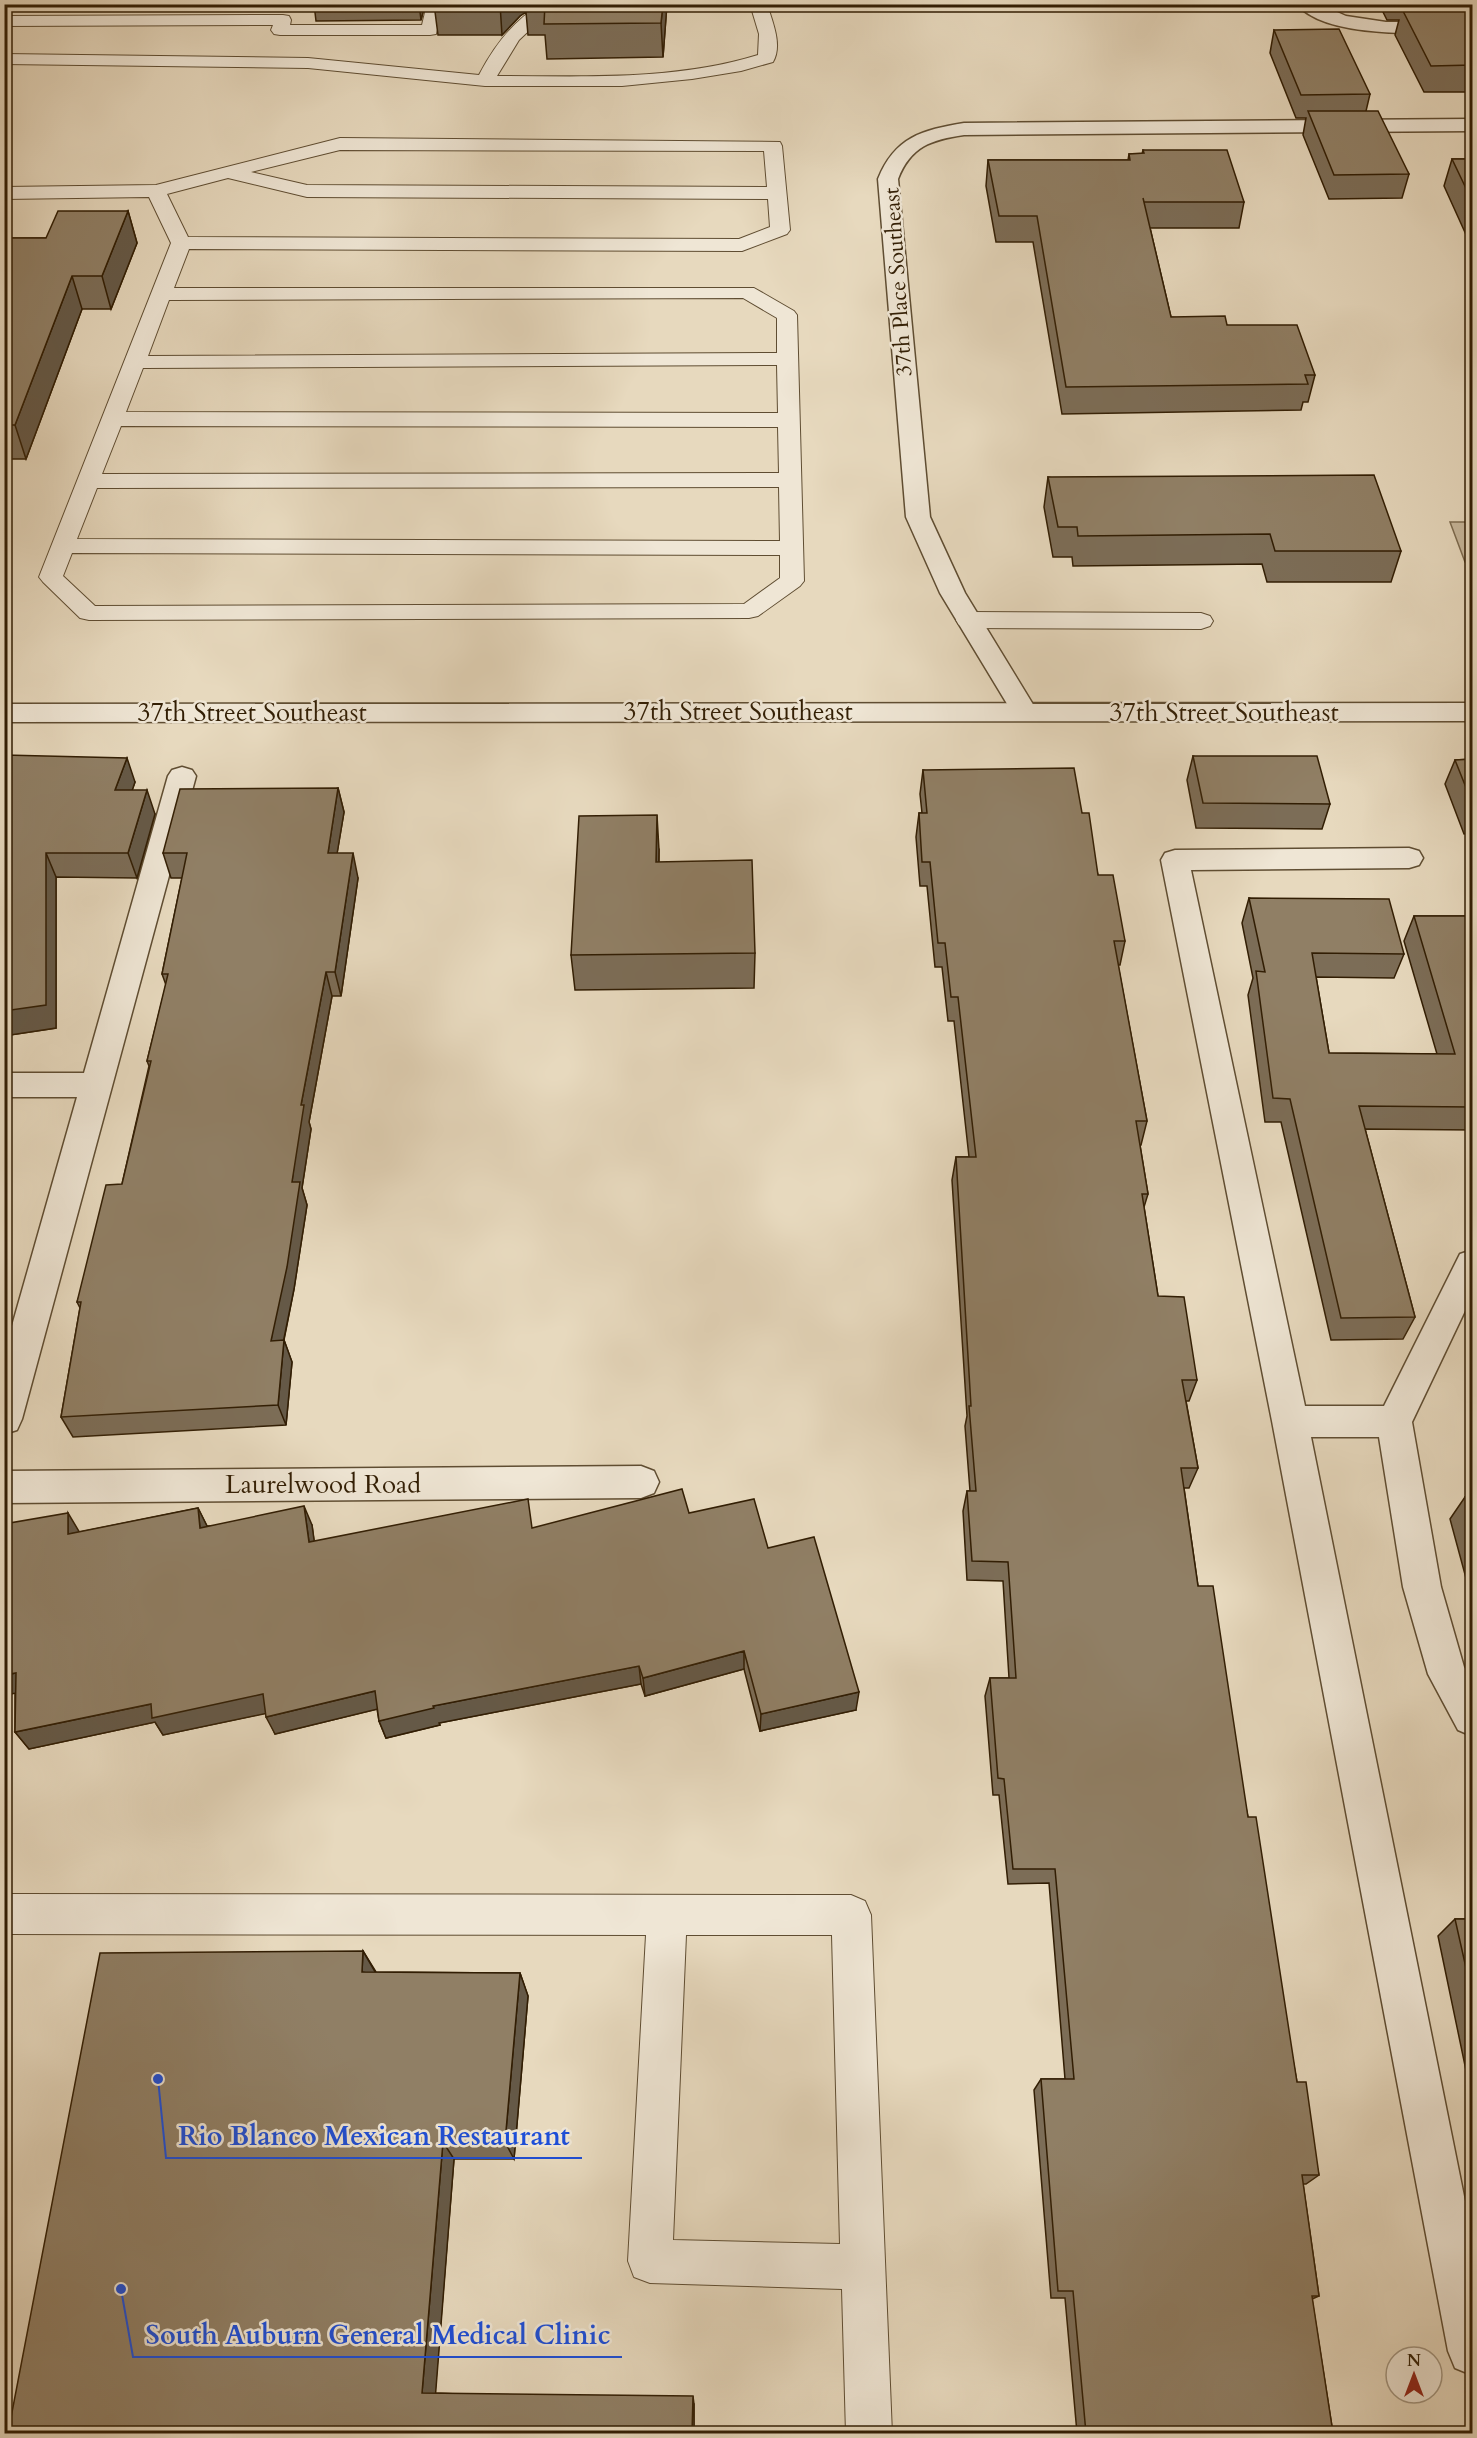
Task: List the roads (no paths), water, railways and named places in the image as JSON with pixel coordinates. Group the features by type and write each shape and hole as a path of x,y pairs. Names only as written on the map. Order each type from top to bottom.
{"street":[{"path":"1305,4 1327,16 1363,24 1398,28 1473,27"},
{"name":"37th Place Southeast","path":"1024,711 968,620 933,557 918,517 913,483 888,179 893,164 916,141 935,133 993,127 1473,125"},
{"name":"37th Street Southeast","path":"4,713 1473,712"},
{"path":"4,1419 182,776"},
{"path":"1409,858 1175,860 1290,1420 1473,2351"},
{"path":"4,1085 97,1085"},
{"path":"1473,1264 1428,1349 1394,1422 1422,1587 1447,1674 1473,1717"},
{"path":"1290,1420 1394,1422"},
{"name":"Laurelwood Road","path":"4,1487 641,1482"}],"lane":[{"path":"11,21 26,4"},
{"path":"11,21 283,20 280,30 430,30 435,4"},
{"path":"485,81 515,33 533,15 554,4"},
{"path":"4,59 308,63 485,81 622,81 692,74 741,66 767,58 768,34 758,4"},
{"path":"4,193 156,190 340,144 773,146 780,230 742,245 181,243"},
{"path":"226,172 307,190 777,193"},
{"path":"156,190 181,243 161,294 89,481 51,577 88,613 748,611 792,581 787,315 747,292 161,294"},
{"path":"135,362 788,359"},
{"path":"113,419 789,420"},
{"path":"89,481 790,480"},
{"path":"63,546 791,548"},
{"path":"968,620 1201,621"},
{"path":"5,1915 851,1915 869,2433"},
{"path":"667,1915 650,2261 863,2268"}],"place":[{"name":"Rio Blanco Mexican Restaurant","path":"158,2079"},
{"name":"South Auburn General Medical Clinic","path":"121,2289"}]}
